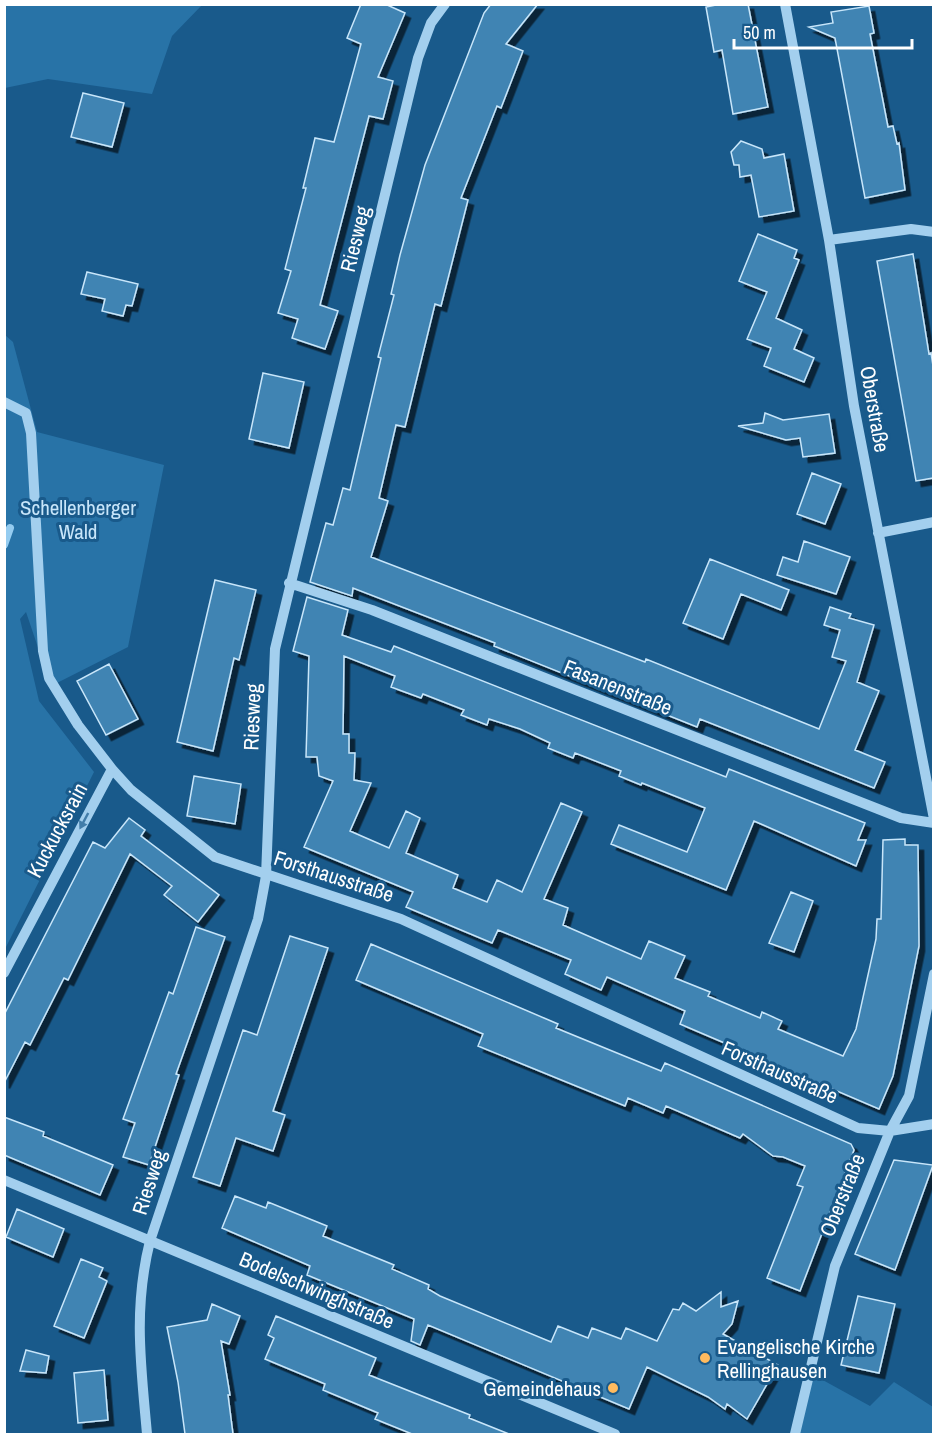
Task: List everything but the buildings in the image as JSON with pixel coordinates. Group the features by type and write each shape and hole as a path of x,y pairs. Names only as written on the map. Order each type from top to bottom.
{"street":[{"name":"Riesweg","path":"147,1434 138,1357 141,1278 150,1241 258,919 266,876 275,649 289,583 334,408 418,58 431,23 445,4"},
{"name":"Oberstraße","path":"785,4 829,240 854,406 933,821"},
{"path":"829,240 911,229 933,232"},
{"name":"Forsthausstraße","path":"4,402 26,414 31,433 45,665 50,678 78,725 112,769 132,790 215,857 266,876 402,919 858,1128 890,1131 933,1124"},
{"path":"878,533 933,522"},
{"name":"Fasanenstraße","path":"289,583 372,610 901,818 933,821"},
{"name":"Kuckucksrain","path":"4,972 112,769"},
{"name":"Oberstraße","path":"795,1434 835,1266 890,1131 909,1096 933,974"},
{"name":"Bodelschwinghstraße","path":"4,1180 615,1434"}],"green space":[{"path":"5,4 202,5 172,36 152,94 48,79 5,88"},
{"name":"Schellenberger Wald","path":"5,335 13,342 37,432 164,465 128,647 51,686 26,612 20,619 39,701 94,772 5,949"},
{"path":"810,1373 870,1406 894,1382 933,1407 933,1434 796,1434"}],"waterway":[{"path":"4,545 10,528"}],"place":[{"name":"Evangelische Kirche Rellinghausen","path":"705,1358"},
{"name":"Gemeindehaus","path":"613,1388"}]}
